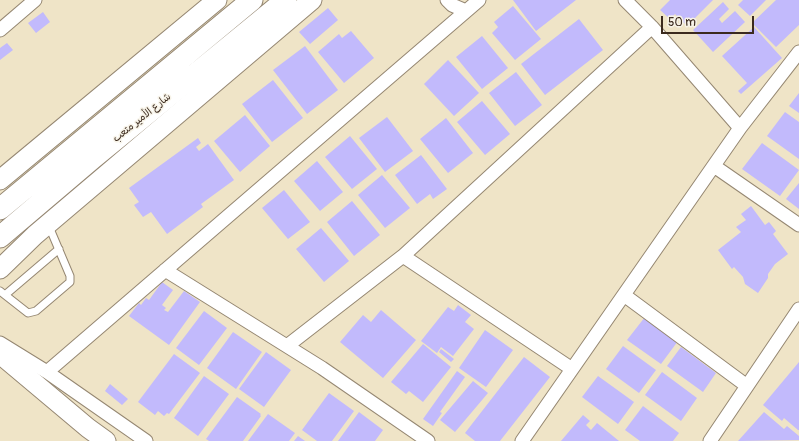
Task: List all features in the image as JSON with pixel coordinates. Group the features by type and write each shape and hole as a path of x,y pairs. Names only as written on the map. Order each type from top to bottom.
{"main road":[{"path":"0,180 217,0"},
{"name":"شارع الأمير متعب","path":"0,209 252,0"},
{"name":"شارع الأمير متعب","path":"0,238 93,158 286,0"},
{"path":"0,269 48,224 312,0"},
{"path":"0,354 88,428 106,441"}],"street":[{"path":"0,30 35,0"},
{"path":"447,0 452,5 466,11"},
{"path":"47,372 479,0"},
{"path":"626,0 652,27 740,128"},
{"path":"287,346 403,256 652,27"},
{"path":"522,441 740,128 799,52"},
{"path":"714,166 799,225"},
{"path":"403,256 572,369"},
{"path":"165,270 322,368 428,441"},
{"path":"624,295 747,386"},
{"path":"710,441 799,309"},
{"path":"0,343 47,372 146,441"}],"lane":[{"path":"48,224 59,249 70,276 70,282 36,311 28,312 3,293 59,249"}],"building":[{"path":"513,0 576,0 536,31"},
{"path":"670,0 713,0 687,26 675,14 670,19 660,10"},
{"path":"743,0 766,0 750,16 738,5"},
{"path":"776,0 799,0 799,25 776,47 752,23"},
{"path":"723,2 729,9 719,19 722,23 735,11 745,22 713,52 693,30"},
{"path":"513,6 541,39 515,60 492,33 498,27 494,22"},
{"path":"328,8 338,20 310,44 299,32"},
{"path":"43,12 50,22 36,33 28,23"},
{"path":"579,19 603,50 545,95 521,64"},
{"path":"754,27 782,58 741,94 738,91 747,83 722,56"},
{"path":"351,31 374,58 344,83 318,52 339,34 342,38"},
{"path":"482,36 508,68 482,89 456,57"},
{"path":"7,43 13,50 0,60 0,48"},
{"path":"305,46 338,90 307,114 273,70"},
{"path":"448,60 479,93 454,116 424,84"},
{"path":"516,72 542,105 515,126 489,93"},
{"path":"273,80 303,118 272,142 242,104"},
{"path":"799,93 799,113 789,106"},
{"path":"482,101 510,134 485,155 457,122"},
{"path":"785,112 799,122 799,159 767,136"},
{"path":"245,115 270,146 240,172 214,141"},
{"path":"387,117 413,151 385,172 359,138"},
{"path":"446,118 473,153 448,173 420,139"},
{"path":"350,136 377,169 352,189 325,157"},
{"path":"198,138 201,143 196,147 199,151 208,144 234,180 201,204 203,207 167,234 151,212 143,217 134,205 139,202 129,188"},
{"path":"762,143 799,170 780,196 742,169"},
{"path":"421,155 447,189 433,199 430,194 417,204 395,175"},
{"path":"317,161 343,192 320,211 294,181"},
{"path":"382,175 410,208 385,228 358,195"},
{"path":"799,183 799,209 786,199"},
{"path":"284,190 310,222 288,239 262,208"},
{"path":"352,201 380,235 354,256 327,222"},
{"path":"751,206 765,225 769,222 776,231 773,234 788,254 775,264 758,293 745,284 743,277 734,267 732,269 718,250 741,232 736,227 746,220 741,214"},
{"path":"321,228 349,261 324,282 296,249"},
{"path":"162,282 173,290 162,305 166,308 164,310 168,312 184,291 200,302 169,345 129,316 139,303 141,305 146,298 149,300"},
{"path":"458,305 471,315 465,322 474,329 453,356 441,347 437,353 421,341 448,307 454,311"},
{"path":"381,310 416,340 383,378 340,342 363,315 371,322"},
{"path":"204,311 227,328 199,365 176,348"},
{"path":"645,317 678,341 661,364 627,340"},
{"path":"485,330 513,350 486,387 459,368"},
{"path":"233,332 262,352 236,389 207,368"},
{"path":"423,344 451,367 423,402 409,391 406,394 391,382"},
{"path":"623,346 656,370 639,393 606,369"},
{"path":"681,347 716,373 703,392 667,366"},
{"path":"441,349 454,359 451,362 439,352"},
{"path":"266,352 291,370 264,407 239,389"},
{"path":"174,354 200,373 169,414 167,413 164,416 158,411 155,415 138,402"},
{"path":"524,357 550,377 500,441 475,441 465,433"},
{"path":"799,362 798,430 784,418 782,421 763,405"},
{"path":"457,371 465,377 440,412 442,413 433,426 423,419"},
{"path":"662,372 697,398 681,421 645,395"},
{"path":"204,376 229,394 198,436 174,418"},
{"path":"598,376 634,402 618,424 582,397"},
{"path":"473,381 488,393 455,432 440,420"},
{"path":"110,384 128,399 122,405 105,391"},
{"path":"329,393 354,411 332,441 317,441 302,430"},
{"path":"237,397 261,414 243,441 209,441 206,439"},
{"path":"643,406 679,433 673,441 640,441 625,430"},
{"path":"359,412 383,430 375,441 338,441"},
{"path":"764,412 784,429 787,426 799,436 799,440 738,441"},
{"path":"268,414 295,433 289,441 248,441"},
{"path":"583,415 590,421 586,425 591,430 597,423 619,441 561,441"},
{"path":"298,436 305,441 294,441"}]}
